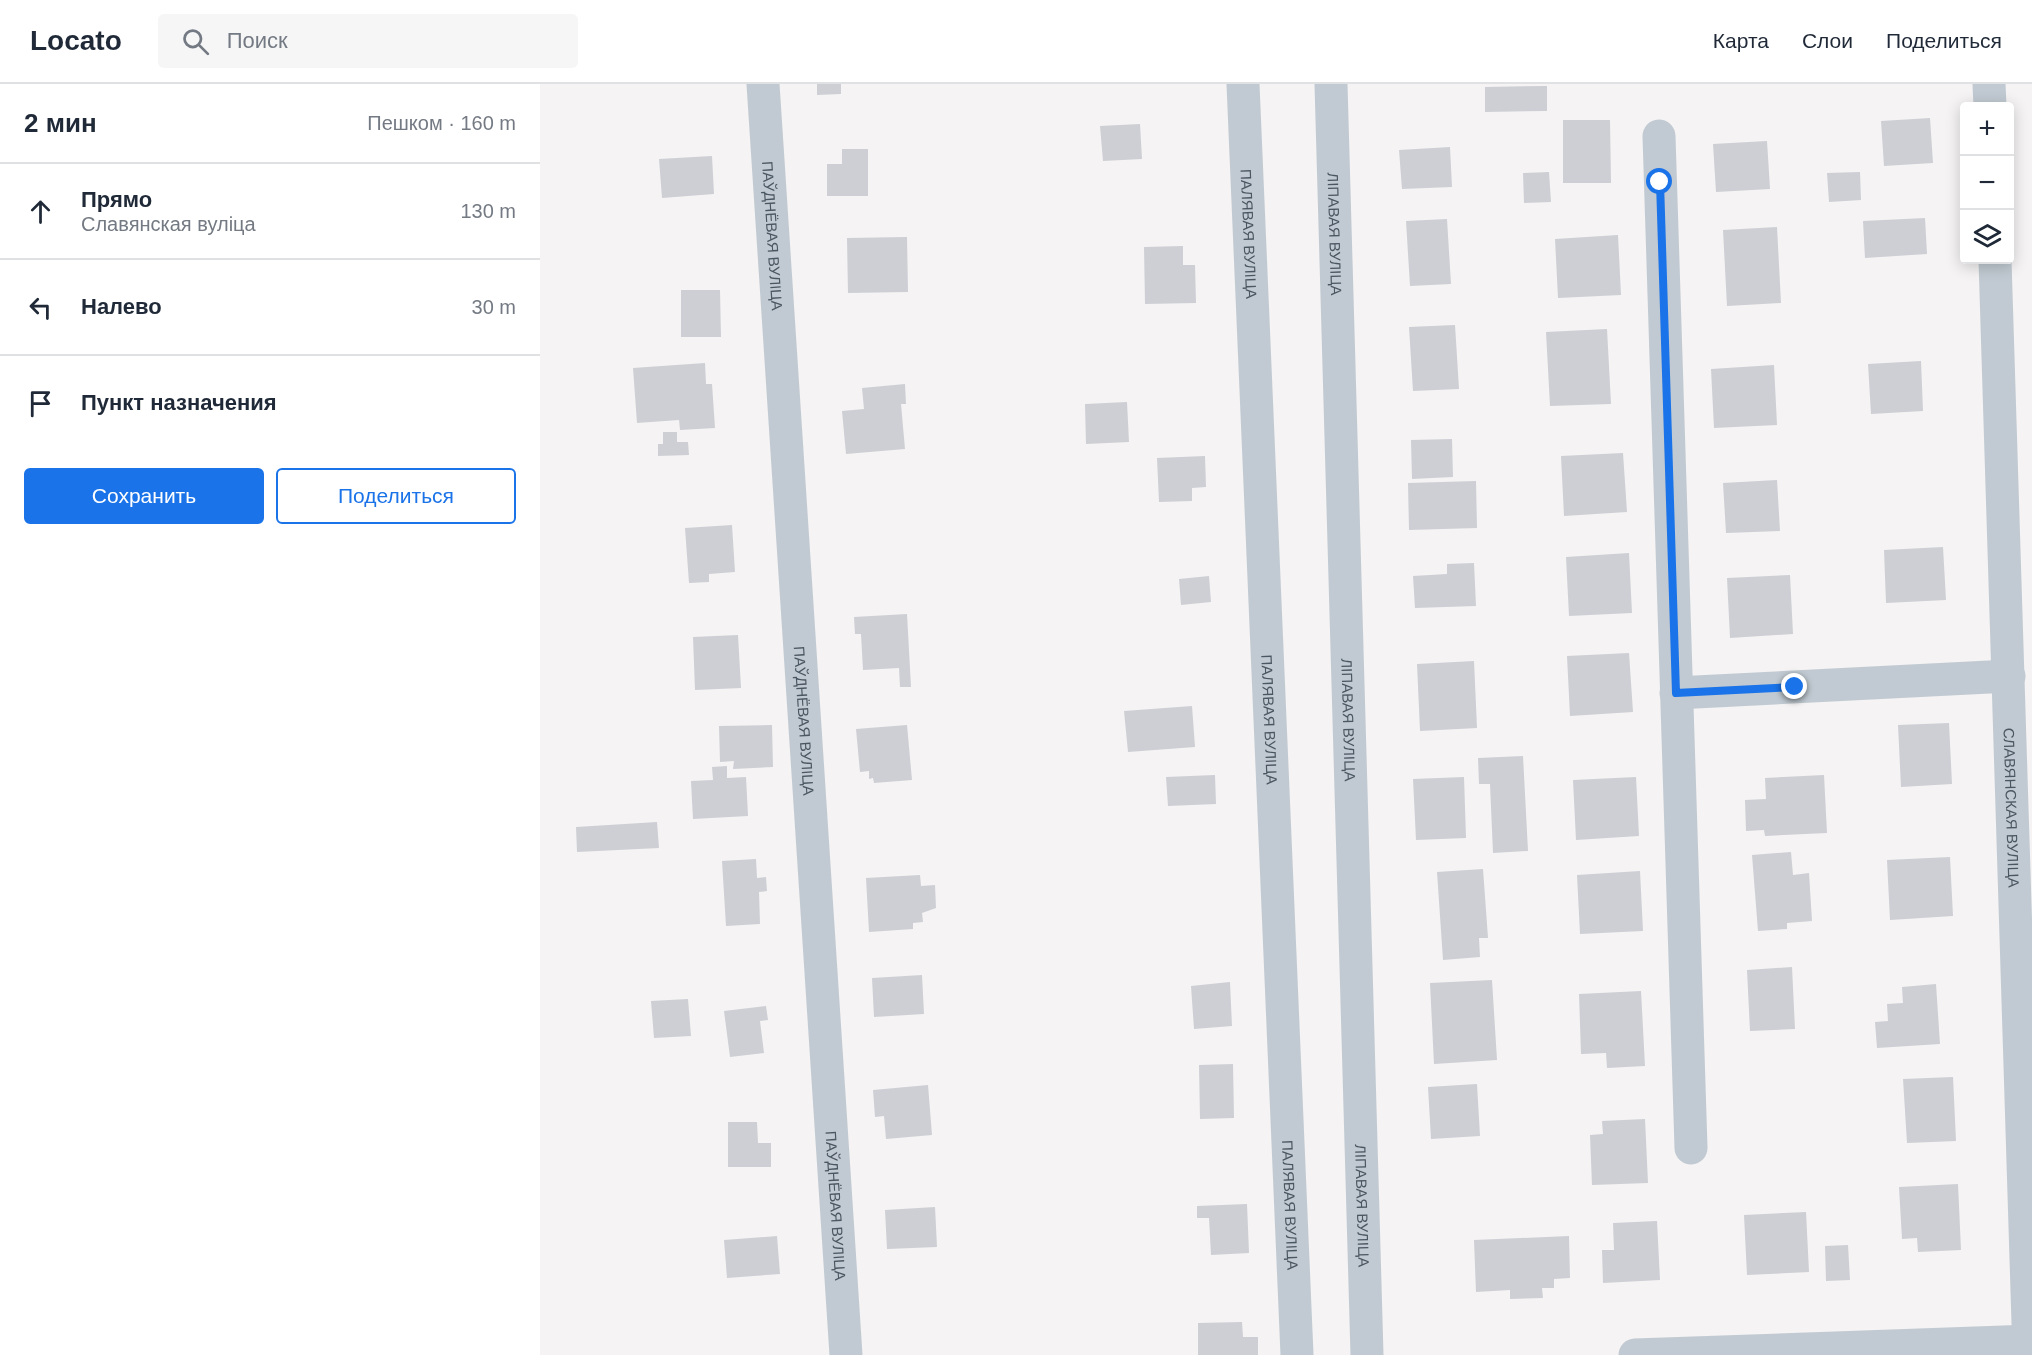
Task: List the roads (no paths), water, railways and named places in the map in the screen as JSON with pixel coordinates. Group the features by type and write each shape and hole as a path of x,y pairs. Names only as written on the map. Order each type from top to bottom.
{"street":[{"name":"ПАЎДНЁВАЯ ВУЛІЦА","path":"763,84 846,1355"},
{"name":"ПАЛЯВАЯ ВУЛІЦА","path":"1243,84 1297,1355"},
{"name":"ЛІПАВАЯ ВУЛІЦА","path":"1331,84 1367,1355"},
{"path":"1989,84 1990,102"},
{"path":"1659,136 1691,1148"},
{"name":"СЛАВЯНСКАЯ ВУЛІЦА","path":"1995,264 2030,1346"},
{"path":"1676,693 2009,676"},
{"path":"1635,1355 2030,1346"}]}
